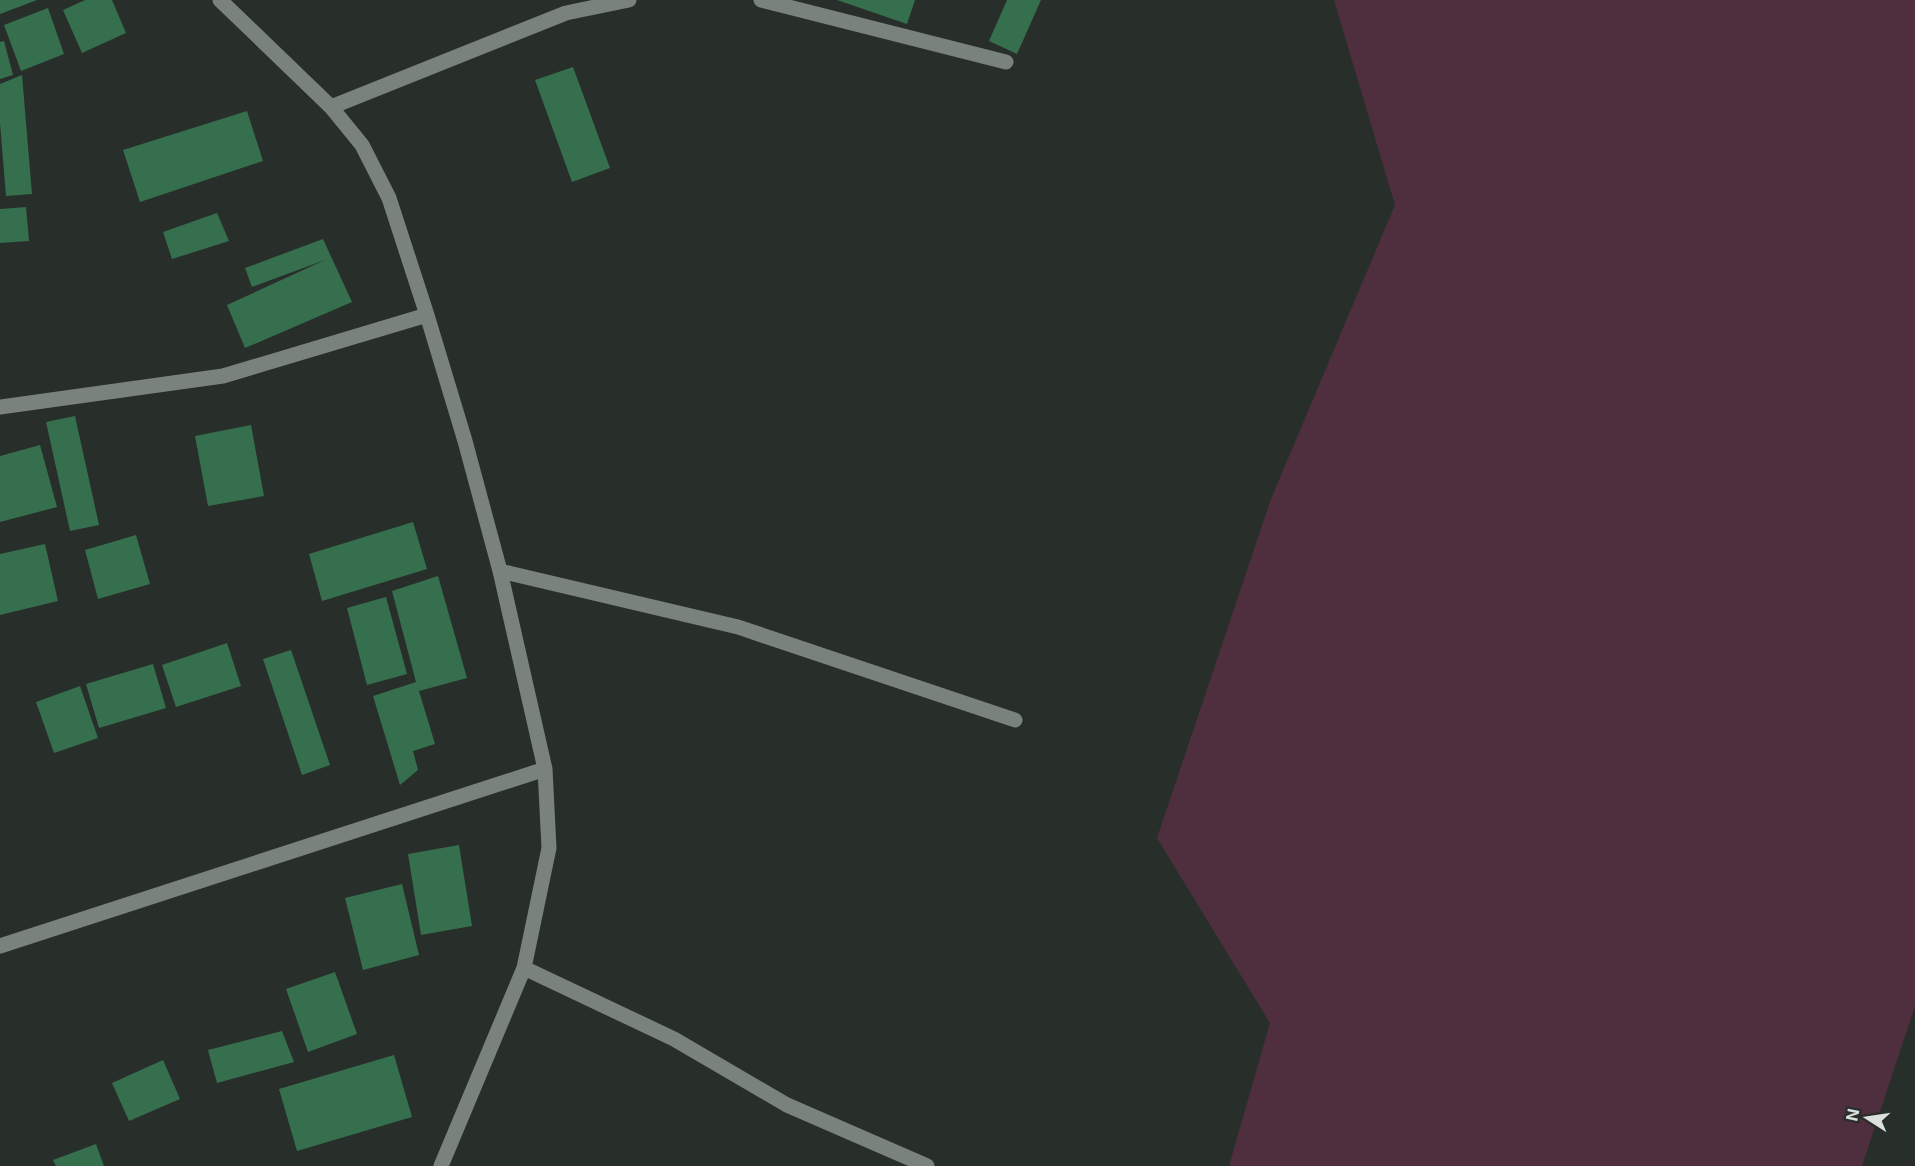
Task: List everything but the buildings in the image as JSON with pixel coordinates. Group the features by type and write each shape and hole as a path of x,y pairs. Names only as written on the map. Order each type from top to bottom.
{"street":[{"path":"220,0 331,107 362,145 389,198 465,441 500,571 545,769 549,848 524,968 441,1166"},
{"path":"331,107 566,13 628,0"},
{"path":"761,0 1006,62"},
{"path":"0,407 224,376 427,315"},
{"path":"500,571 738,627 1015,720"},
{"path":"0,946 545,769"},
{"path":"524,968 674,1039 788,1105 927,1166"}],"shaded area":[{"path":"1334,0 1915,0 1915,1006 1862,1166 1229,1166 1270,1023 1157,838 1271,499 1395,205"}]}
